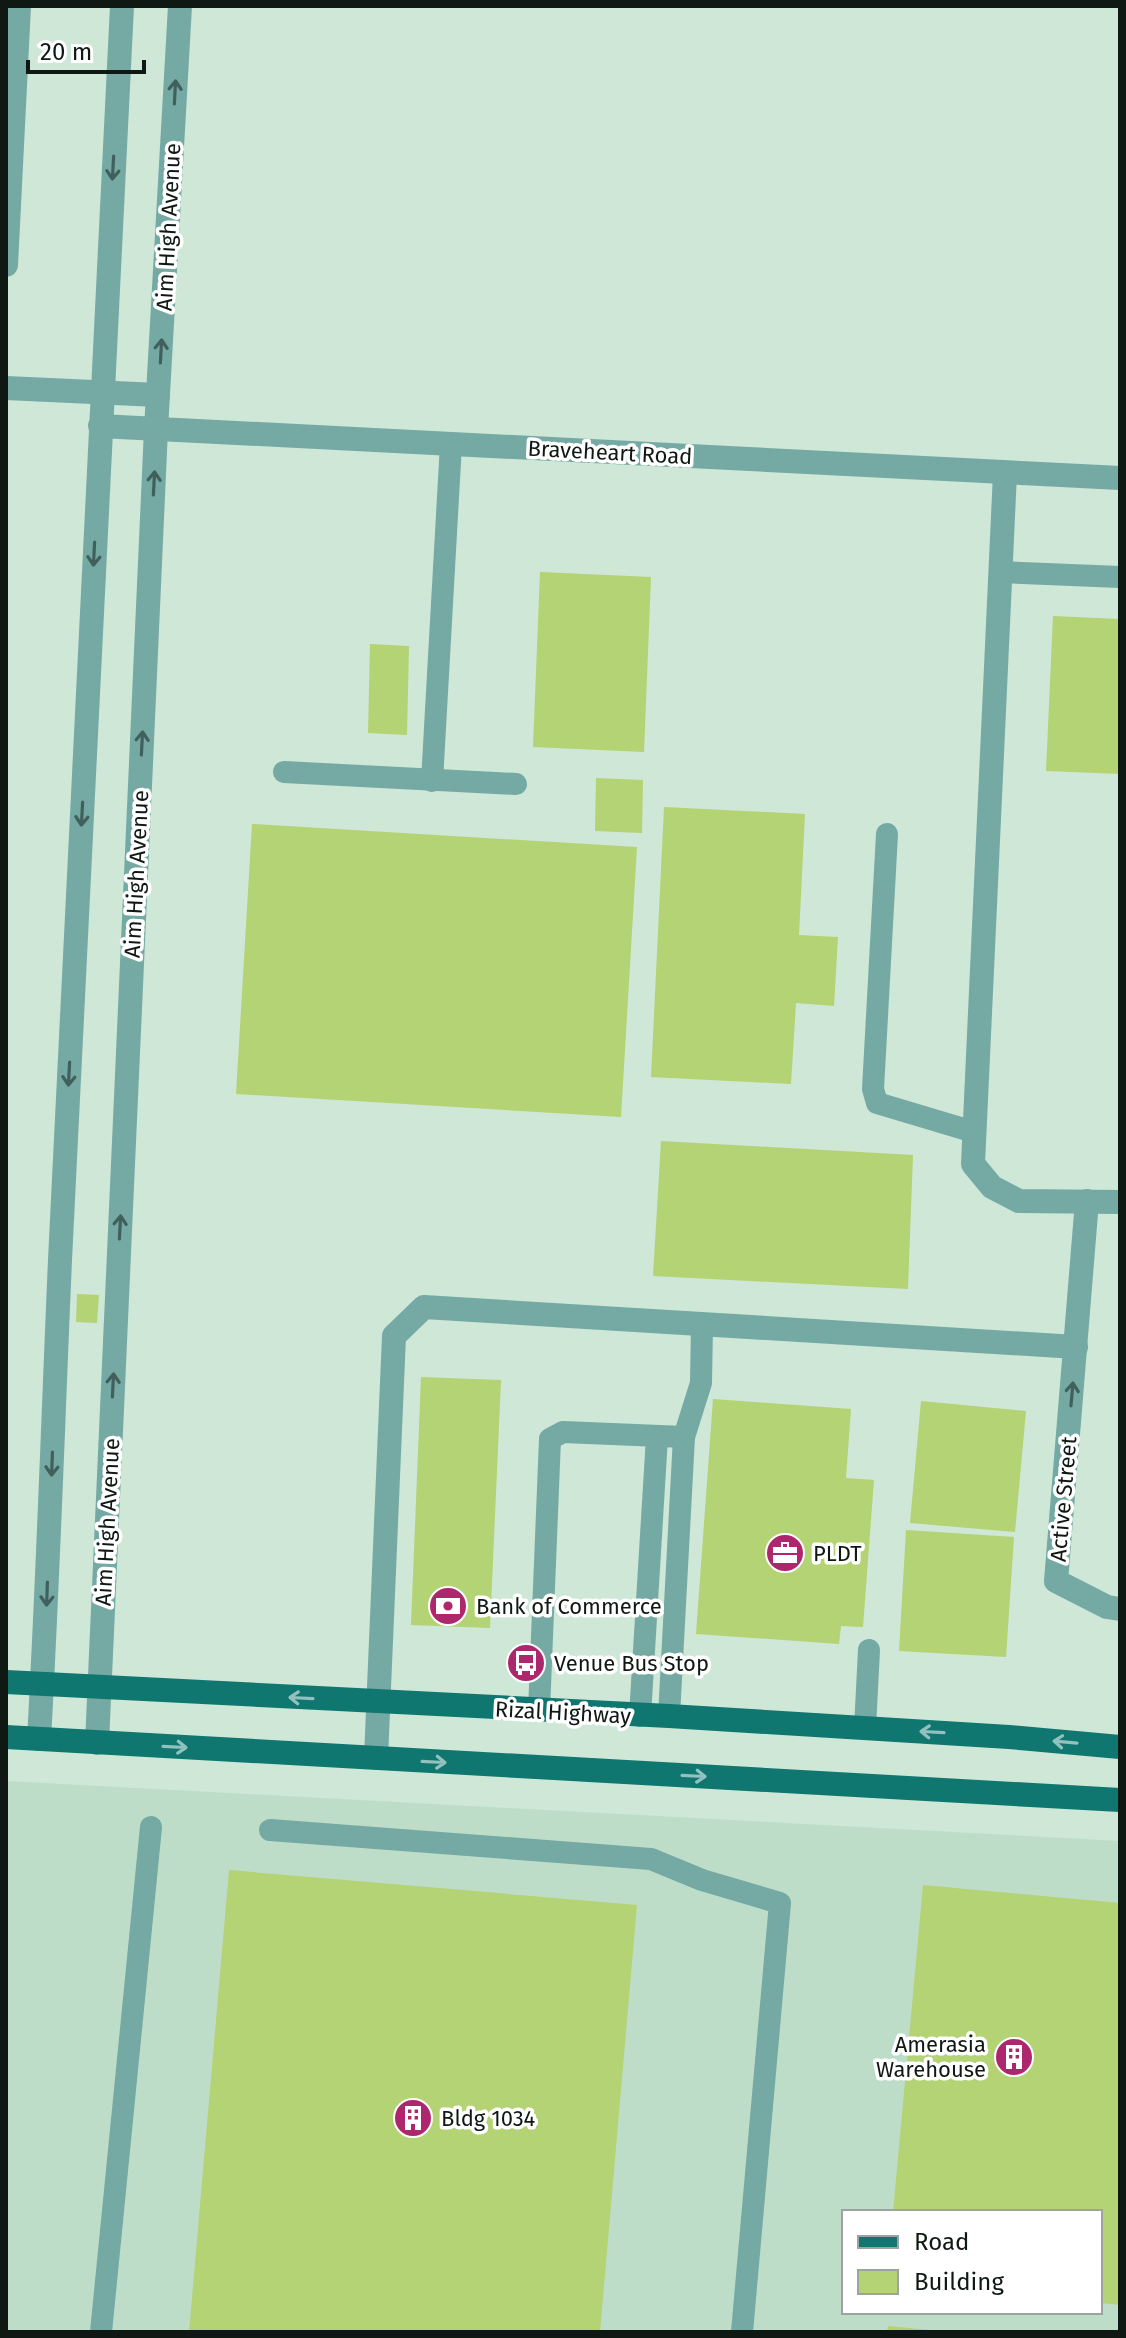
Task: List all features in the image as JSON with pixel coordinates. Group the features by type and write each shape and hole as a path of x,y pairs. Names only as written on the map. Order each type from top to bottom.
{"main road":[{"name":"Rizal Highway","path":"6,1682 669,1716 1120,1747"},
{"path":"6,1737 1120,1800"}],"street":[{"path":"6,265 19,6"},
{"path":"39,1739 122,6"},
{"name":"Aim High Avenue","path":"97,1743 156,429 180,6"},
{"path":"6,388 158,395"},
{"name":"Braveheart Road","path":"100,426 1120,478"},
{"path":"1005,473 973,1164 992,1187 1019,1201 1120,1202"},
{"path":"376,1758 394,1336 424,1307 1076,1347 1087,1201"},
{"name":"Active Street","path":"1076,1347 1056,1581 1107,1607 1120,1609"}],"lane":[{"path":"432,781 451,444"},
{"path":"1000,572 1120,577"},
{"path":"284,772 516,784"},
{"path":"887,834 873,1089 877,1103 974,1132"},
{"path":"669,1716 684,1437 701,1383 702,1324"},
{"path":"539,1711 550,1439 563,1432 684,1437"},
{"path":"640,1716 657,1437"},
{"path":"865,1728 869,1650"},
{"path":"101,2332 151,1827"},
{"path":"270,1830 651,1859 702,1880 780,1903 742,2332"}],"shaded area":[{"path":"6,1781 1120,1841 1120,2332 6,2332"}],"building":[{"path":"540,572 651,577 644,752 533,747"},
{"path":"1053,616 1120,619 1120,774 1046,771"},
{"path":"370,644 409,646 407,735 368,733"},
{"path":"596,778 643,780 642,833 595,831"},
{"path":"664,807 805,814 799,935 838,937 834,1006 796,1003 791,1084 651,1077"},
{"path":"252,824 637,847 621,1117 236,1094"},
{"path":"661,1141 913,1155 908,1289 653,1276"},
{"path":"77,1294 99,1295 97,1323 76,1322"},
{"path":"421,1377 501,1380 490,1628 411,1625"},
{"name":"PLDT","path":"713,1399 851,1409 846,1478 874,1480 863,1627 841,1626 839,1644 696,1634"},
{"path":"921,1401 1026,1411 1015,1532 910,1523"},
{"path":"906,1530 1014,1537 1006,1657 899,1651"},
{"name":"Bldg 1034","path":"229,1870 637,1905 600,2332 189,2332"},
{"name":"Amerasia Warehouse","path":"923,1885 1120,1903 1120,2305 1102,2303 1102,2210 893,2210"},
{"path":"888,2326 931,2330 931,2332 887,2332"}],"place":[{"name":"PLDT","path":"785,1553"},
{"name":"Bank of Commerce","path":"448,1606"},
{"name":"Venue Bus Stop","path":"526,1663"},
{"name":"Amerasia Warehouse","path":"1014,2057"},
{"name":"Bldg 1034","path":"413,2118"}]}
